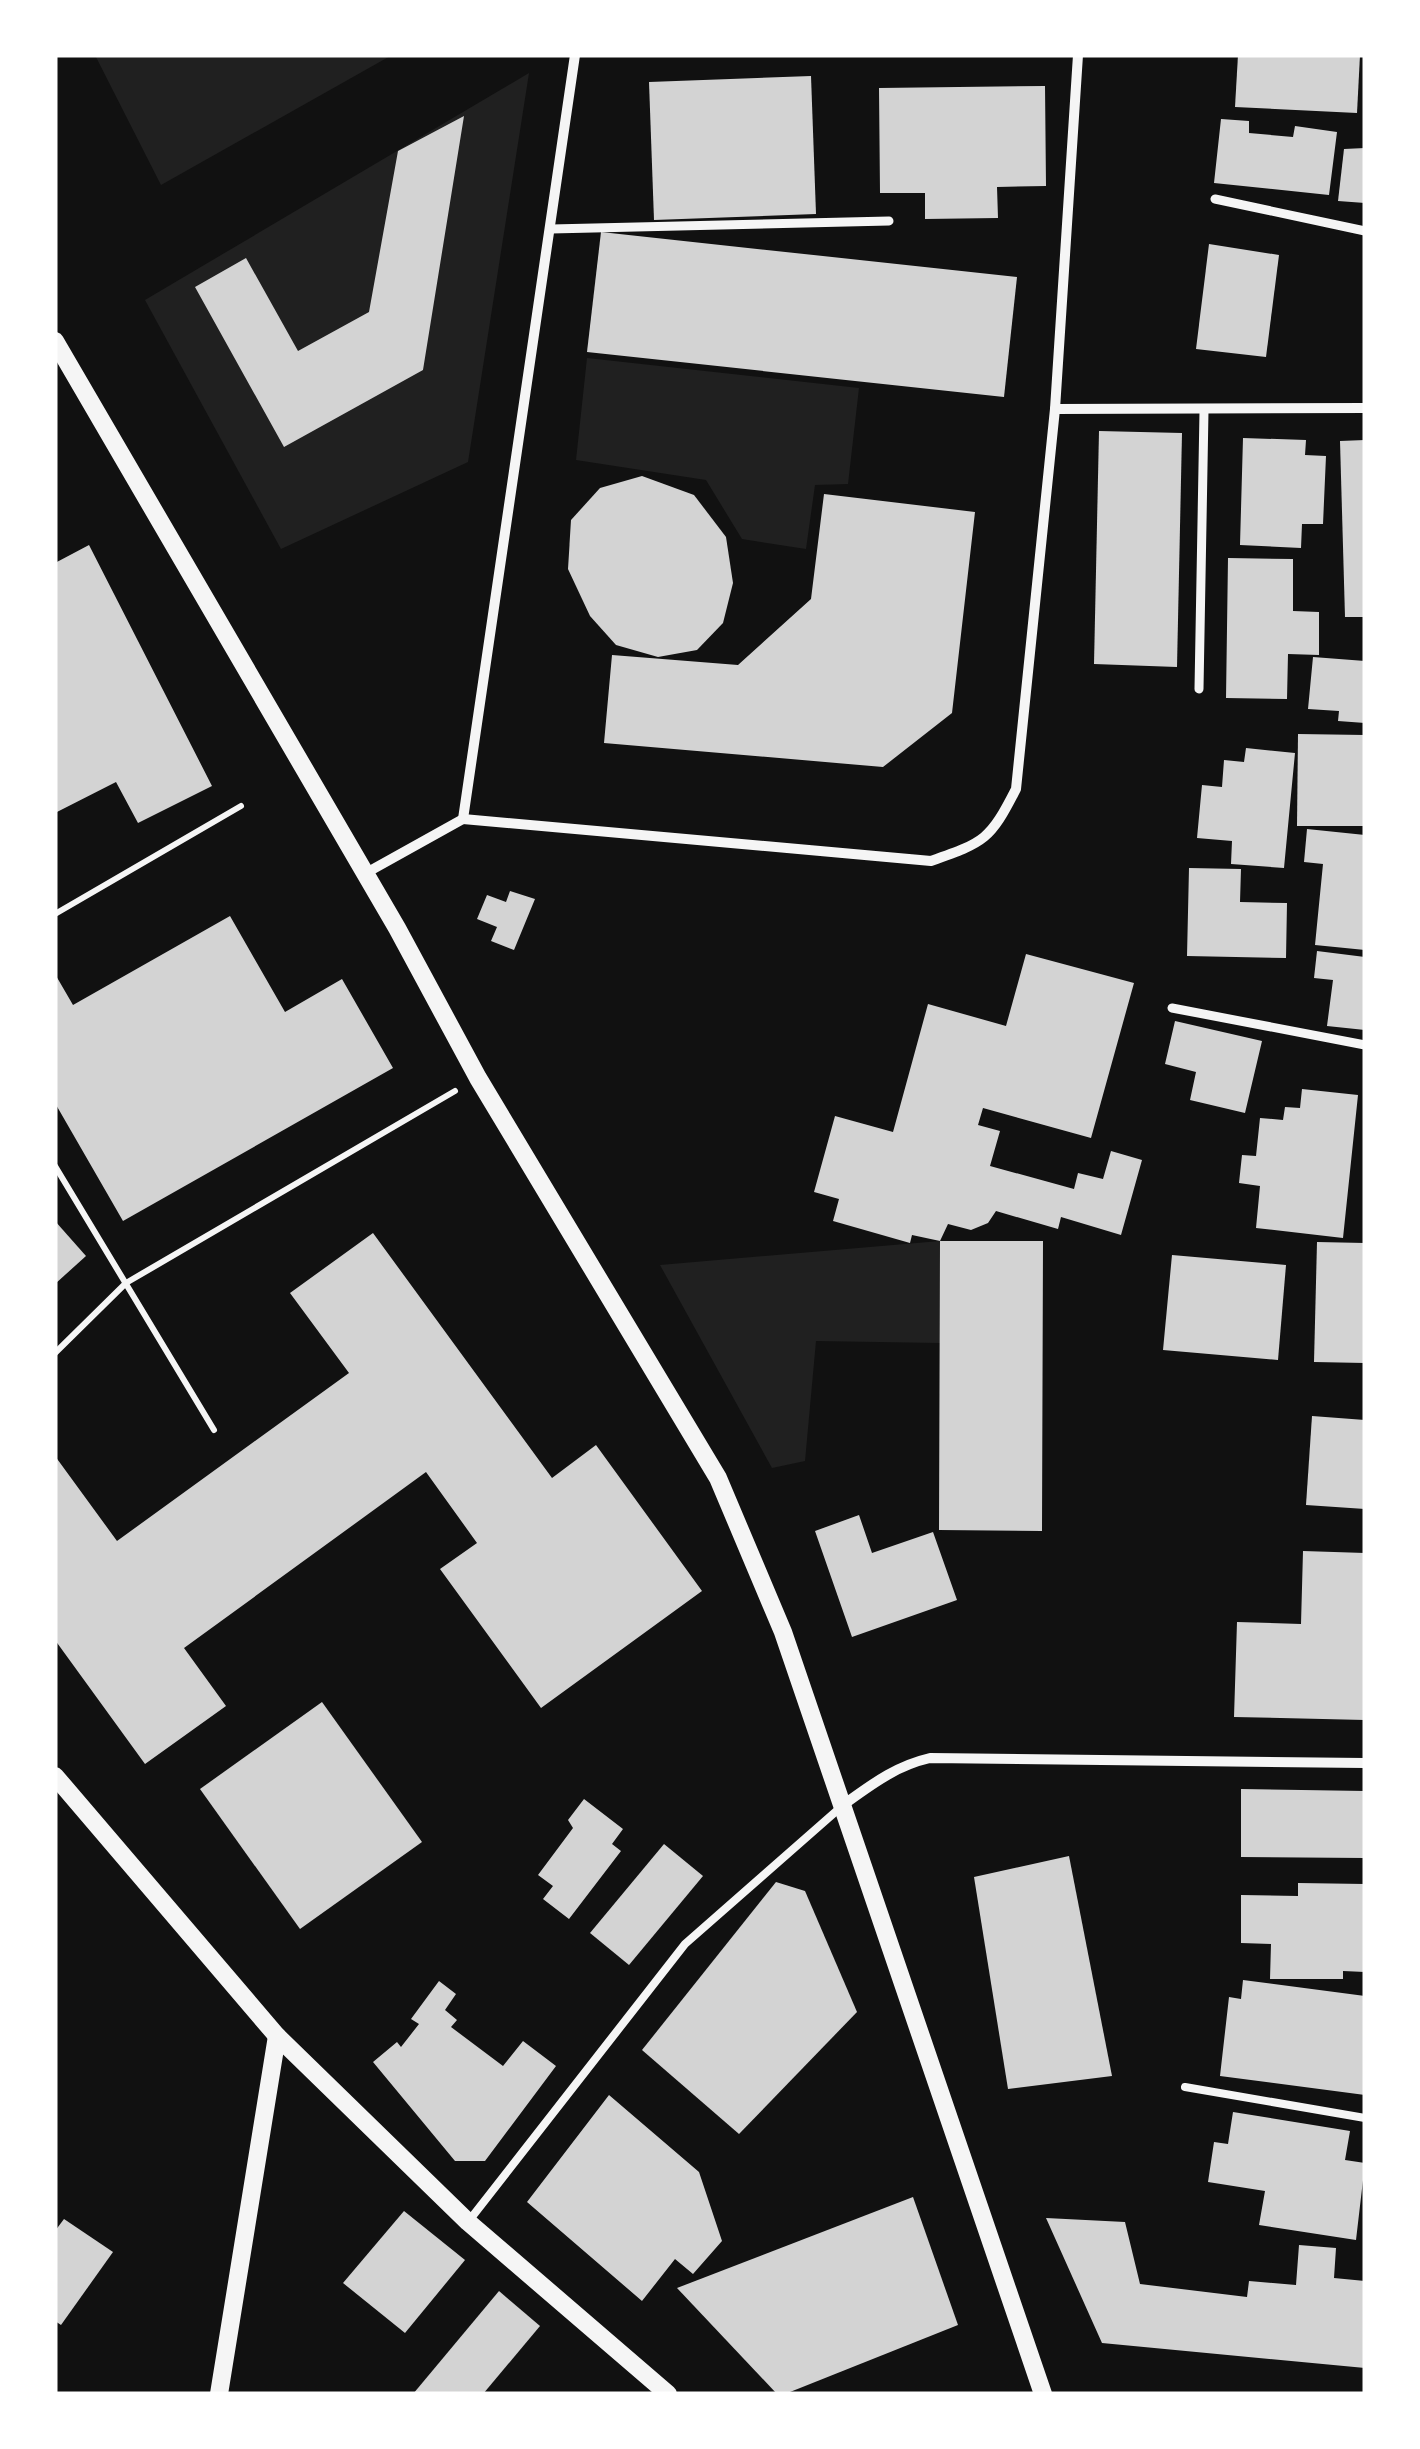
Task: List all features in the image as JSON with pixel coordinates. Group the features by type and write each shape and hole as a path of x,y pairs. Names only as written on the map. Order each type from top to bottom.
{"street":[{"path":"463,820 575,55"},
{"path":"366,874 463,820 931,862 967,849 994,830 1016,789 1054,409 1078,55"},
{"path":"1215,199 1365,230"},
{"path":"550,229 889,221"},
{"path":"55,342 366,874 478,1078 718,1478 783,1632 1043,2394"},
{"path":"1054,409 1365,408"},
{"path":"1198,689 1204,411"},
{"path":"1172,1008 1365,1045"},
{"path":"843,1805 884,1775 930,1758 1365,1763"},
{"path":"55,1776 277,2036 468,2222 668,2394"},
{"path":"220,2394 277,2036"}],"lane":[{"path":"468,2222 686,1944 843,1805"},
{"path":"1185,2087 1365,2118"}],"path":[{"path":"55,914 241,806"},
{"path":"55,1353 126,1283 478,1078"},
{"path":"55,1166 214,1430"}],"shaded area":[{"path":"95,55 392,55 161,185"},
{"path":"529,73 468,462 281,549 145,300"},
{"path":"587,358 859,388 848,484 815,485 806,549 742,539 706,480 576,460"},
{"path":"940,1241 940,1343 816,1341 805,1461 772,1468 660,1265"}],"building":[{"path":"1238,55 1360,55 1357,113 1235,107"},
{"path":"811,76 816,214 654,220 649,82"},
{"path":"1045,86 1046,186 997,187 998,218 925,219 925,193 880,193 879,88"},
{"path":"464,116 423,370 284,447 195,287 246,258 298,351 369,312 398,151"},
{"path":"1221,119 1249,121 1249,133 1293,137 1295,126 1337,132 1329,195 1214,183"},
{"path":"1365,148 1365,203 1338,201 1344,149"},
{"path":"601,232 1017,277 1004,397 587,352"},
{"path":"1209,244 1279,255 1266,357 1196,349"},
{"path":"1099,431 1182,433 1177,667 1094,664"},
{"path":"1243,438 1306,440 1305,455 1326,456 1323,524 1302,524 1301,548 1240,545"},
{"path":"1365,440 1365,617 1345,617 1340,441"},
{"path":"642,476 694,495 726,537 733,583 723,623 697,650 658,657 616,645 590,616 568,569 571,520 600,488"},
{"path":"824,494 975,512 952,713 883,767 604,743 612,655 738,665 811,599"},
{"path":"89,545 212,786 138,823 116,782 55,813 55,563"},
{"path":"1228,558 1293,559 1293,611 1319,612 1319,655 1288,654 1287,699 1226,698"},
{"path":"1313,657 1365,661 1365,723 1338,721 1339,711 1308,709"},
{"path":"1298,734 1365,735 1365,826 1297,826"},
{"path":"1246,748 1295,753 1284,868 1231,864 1232,841 1197,838 1202,785 1222,787 1224,760 1244,762"},
{"path":"1307,829 1365,835 1365,950 1315,945 1323,864 1304,862"},
{"path":"1189,868 1241,869 1240,902 1287,903 1286,958 1187,956"},
{"path":"510,891 535,899 514,950 491,941 497,927 477,919 487,895 506,902"},
{"path":"230,916 285,1012 342,979 393,1068 123,1221 55,1103 55,974 73,1005"},
{"path":"1317,951 1365,957 1365,1030 1327,1026 1333,980 1314,978"},
{"path":"1026,954 1134,983 1091,1138 983,1108 978,1125 1000,1131 990,1166 1074,1189 1078,1173 1103,1179 1111,1151 1142,1160 1121,1235 1061,1217 1058,1229 996,1211 988,1223 971,1230 948,1224 940,1241 912,1235 910,1243 833,1221 839,1199 814,1192 835,1116 893,1132 928,1004 1006,1026"},
{"path":"1175,1021 1262,1041 1245,1113 1190,1100 1196,1072 1165,1064"},
{"path":"1302,1089 1358,1095 1343,1238 1256,1228 1260,1186 1239,1183 1242,1155 1256,1156 1260,1118 1283,1120 1285,1107 1300,1108"},
{"path":"55,1221 86,1256 55,1284"},
{"path":"373,1233 552,1478 596,1445 702,1591 541,1708 440,1569 477,1543 426,1472 184,1648 226,1706 145,1764 55,1640 55,1456 117,1541 349,1373 290,1293"},
{"path":"940,1241 1043,1241 1042,1531 939,1530"},
{"path":"1317,1242 1365,1243 1365,1363 1314,1362"},
{"path":"1172,1255 1286,1265 1278,1360 1163,1350"},
{"path":"1312,1416 1365,1420 1365,1509 1306,1505"},
{"path":"859,1515 872,1553 933,1532 957,1600 852,1637 815,1531"},
{"path":"1303,1551 1365,1553 1365,1720 1234,1717 1237,1622 1301,1624"},
{"path":"322,1702 422,1842 300,1929 200,1789"},
{"path":"1241,1789 1365,1791 1365,1858 1241,1857"},
{"path":"584,1799 623,1829 612,1844 621,1851 569,1919 543,1899 553,1886 538,1875 573,1828 568,1820"},
{"path":"664,1844 703,1876 629,1965 590,1933"},
{"path":"1069,1856 1112,2076 1008,2089 974,1877"},
{"path":"776,1882 805,1891 857,2012 739,2134 642,2050"},
{"path":"1298,1883 1365,1884 1365,1972 1343,1971 1343,1979 1270,1979 1271,1944 1241,1943 1241,1895 1298,1896"},
{"path":"1243,1980 1365,1996 1365,2095 1220,2076 1229,1997 1241,1999"},
{"path":"439,1981 456,1994 445,2010 457,2020 451,2027 503,2066 523,2041 556,2066 485,2161 455,2161 373,2062 397,2042 401,2047 419,2024 411,2019"},
{"path":"609,2095 699,2172 722,2241 693,2274 675,2259 642,2301 527,2202"},
{"path":"1233,2112 1350,2131 1345,2160 1365,2163 1356,2240 1259,2225 1265,2191 1208,2182 1214,2142 1228,2144"},
{"path":"913,2197 958,2325 785,2394 777,2394 677,2288"},
{"path":"404,2211 465,2260 405,2333 343,2283"},
{"path":"1046,2218 1125,2222 1140,2284 1247,2297 1249,2281 1296,2285 1299,2245 1336,2248 1334,2278 1365,2281 1365,2368 1102,2343"},
{"path":"64,2219 113,2252 61,2325 55,2321 55,2231"},
{"path":"499,2291 540,2326 483,2394 413,2394"}]}
